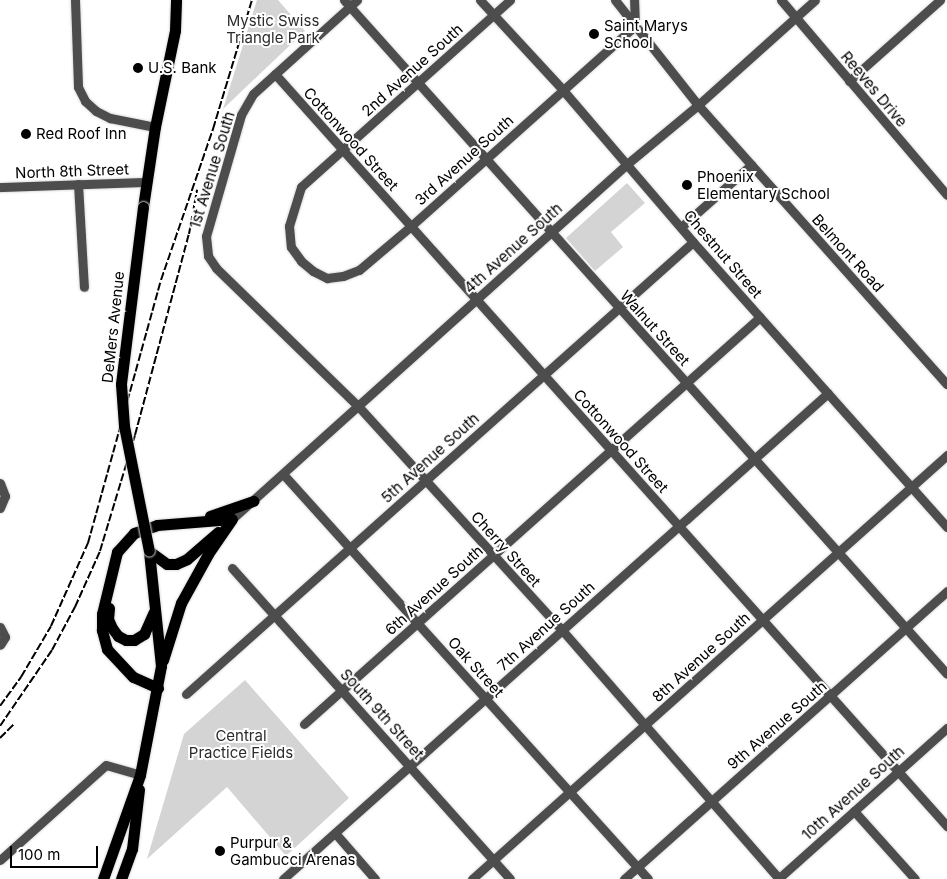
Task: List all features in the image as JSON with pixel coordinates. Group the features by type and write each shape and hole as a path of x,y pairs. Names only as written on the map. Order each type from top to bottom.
{"main road":[{"name":"DeMers Avenue","path":"103,879 140,775 161,666 149,551 124,426 121,384 146,182 175,30 176,0"},
{"path":"184,523 253,501"},
{"path":"149,551 167,564 176,564 187,559 232,519"},
{"path":"158,688 132,678 107,649 102,630 102,614 117,552 134,533 157,525 232,519"},
{"path":"161,666 180,603 208,554 232,519"},
{"path":"110,576 108,619 118,636 134,640 144,634 153,618 155,602"},
{"name":"DeMers Avenue","path":"121,879 132,849 138,815 140,775"},
{"path":"117,844 132,849"}],"street":[{"path":"74,0 78,87 85,101 96,111 110,118 155,127"},
{"name":"Chestnut Street","path":"480,0 562,89 693,242 947,527"},
{"name":"2nd Avenue South","path":"301,261 291,247 289,226 301,187 510,0"},
{"name":"Belmont Road","path":"615,0 698,105 947,384"},
{"path":"634,0 634,26"},
{"name":"Reeves Drive","path":"781,0 947,195"},
{"name":"4th Avenue South","path":"232,519 627,164 698,105 815,0"},
{"path":"849,81 940,0 947,7"},
{"name":"1st Avenue South","path":"206,246 206,236 241,114 254,94 350,2"},
{"name":"Walnut Street","path":"350,2 619,308 947,674"},
{"name":"3rd Avenue South","path":"301,261 312,271 327,278 343,276 359,270 411,226 634,26"},
{"name":"Cottonwood Street","path":"275,74 947,826"},
{"path":"681,227 751,165"},
{"name":"North 8th Street","path":"0,187 146,182"},
{"path":"78,184 84,287"},
{"name":"5th Avenue South","path":"186,694 693,242"},
{"name":"Cherry Street","path":"206,246 208,256 216,268 359,406 562,630 712,800 778,879"},
{"name":"6th Avenue South","path":"304,724 760,317"},
{"name":"7th Avenue South","path":"283,879 828,393"},
{"name":"8th Avenue South","path":"472,879 947,455"},
{"name":"Oak Street","path":"283,474 648,879"},
{"path":"0,483 5,496 0,508"},
{"name":"South 9th Street","path":"232,568 510,879"},
{"name":"9th Avenue South","path":"624,879 831,697 947,591"},
{"path":"0,627 2,641"},
{"name":"10th Avenue South","path":"778,879 947,728"},
{"path":"0,860 106,765 140,775"},
{"path":"854,811 915,879"},
{"path":"334,833 375,879"}],"green space":[{"name":"Mystic Swiss Triangle Park","path":"257,0 278,0 305,31 223,109"},
{"path":"627,183 645,203 611,232 623,247 595,271 566,238"},
{"name":"Central Practice Fields","path":"245,680 349,798 286,856 227,787 147,859 184,734"}],"railway":[{"path":"0,706 21,677 51,626 88,543 161,280 213,129 252,0"},
{"path":"0,726 52,650 75,607 100,551 135,435 189,234 197,190"},
{"path":"0,738 14,724"}],"place":[{"name":"Saint Marys School","path":"594,34"},
{"name":"U.S. Bank","path":"138,68"},
{"name":"Red Roof Inn","path":"26,134"},
{"name":"Phoenix Elementary School","path":"687,185"},
{"name":"Purpur & Gambucci Arenas","path":"220,851"}]}
